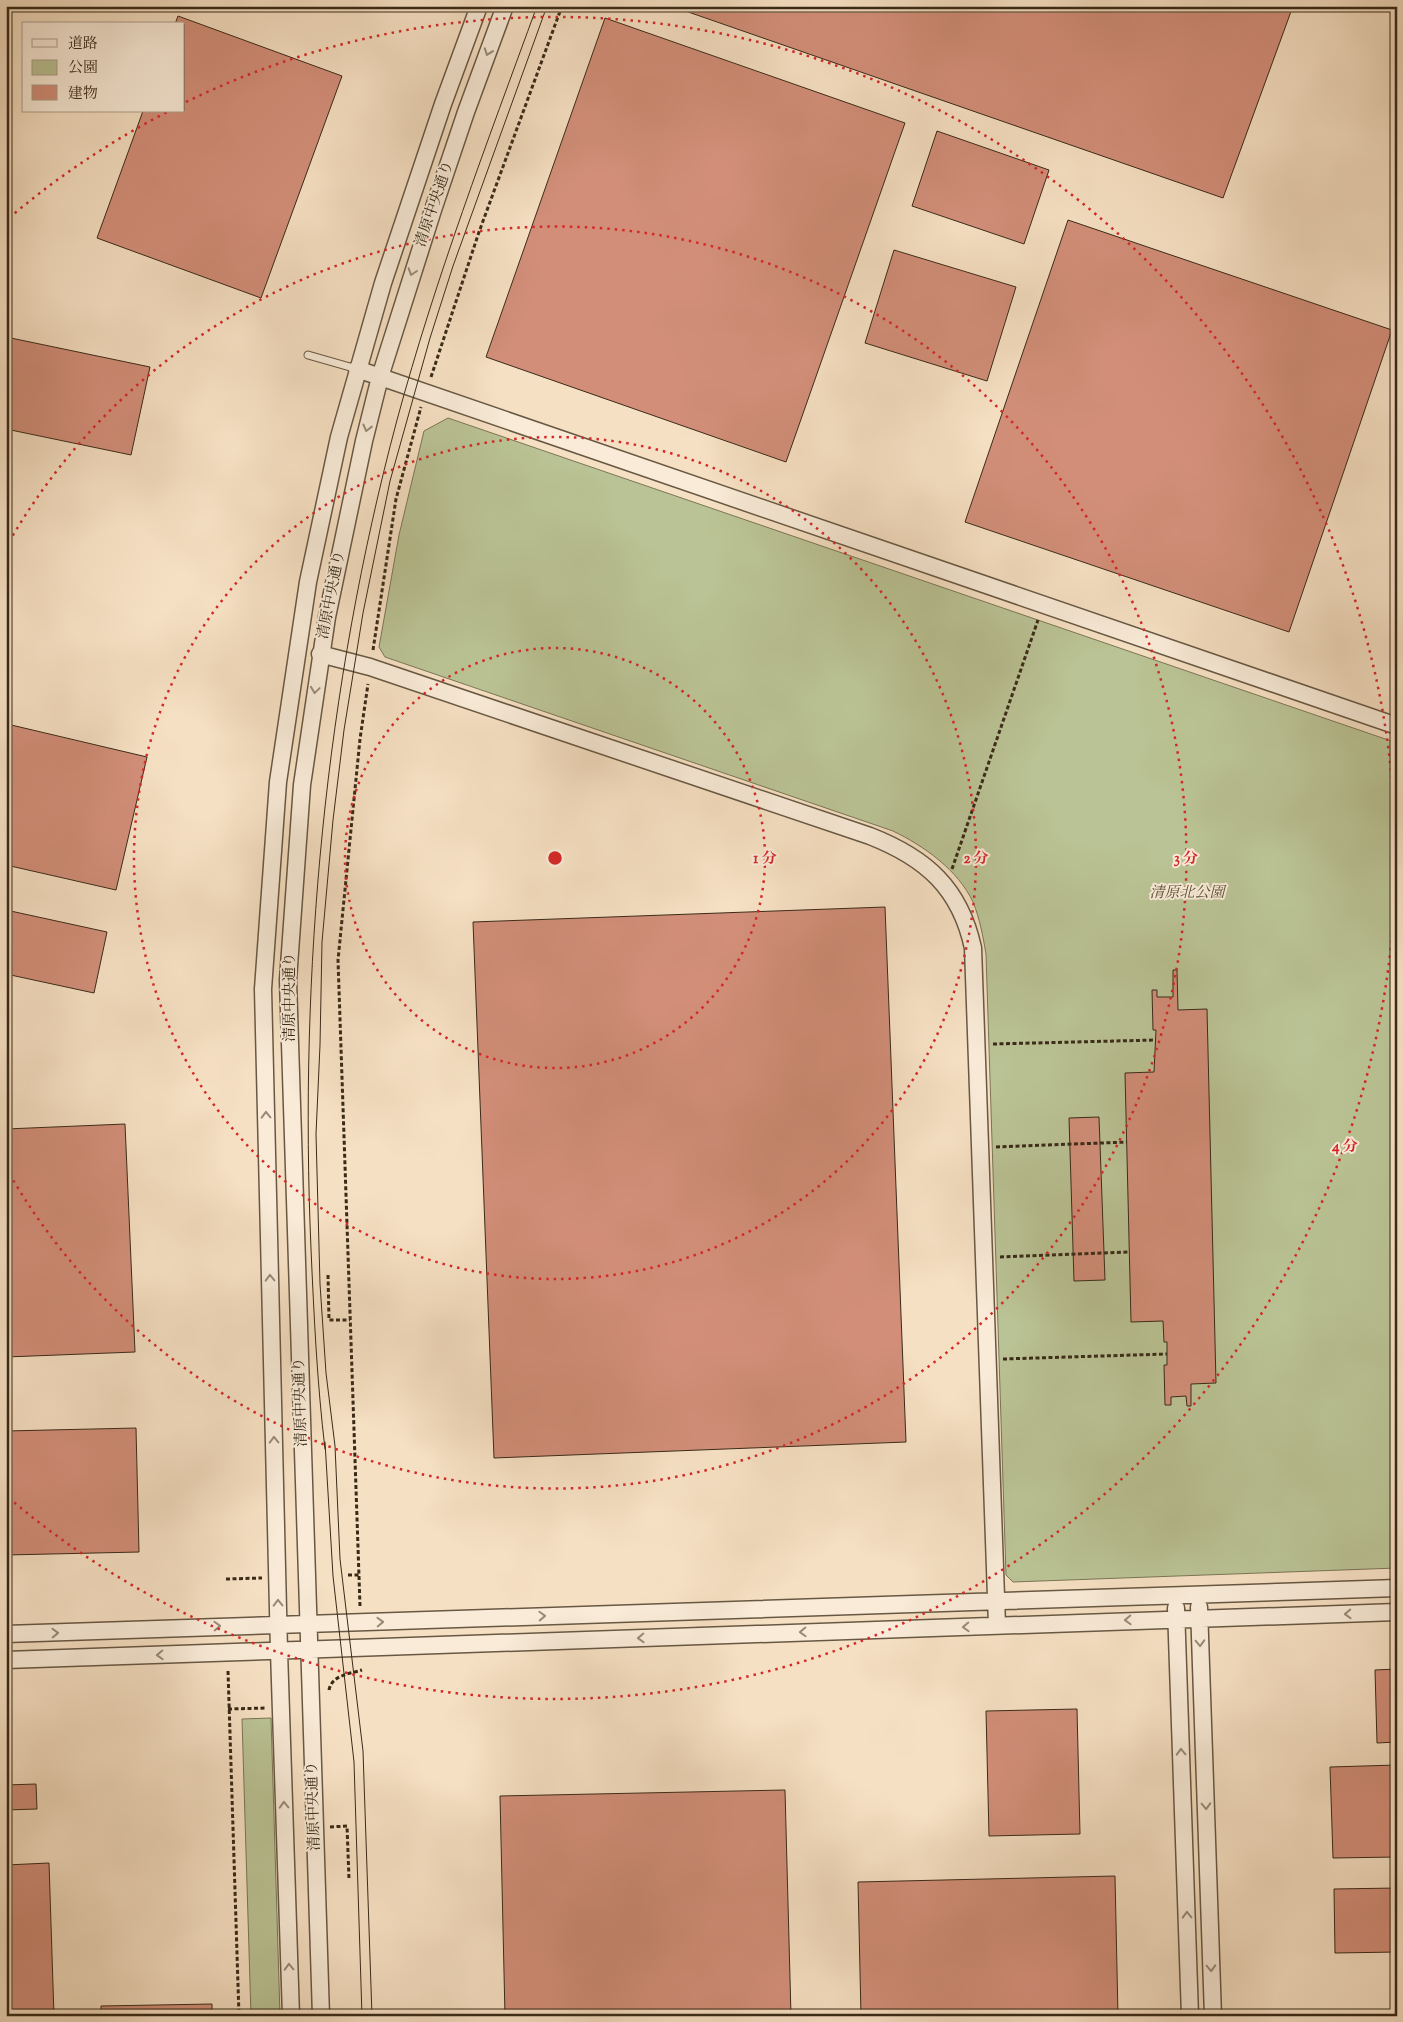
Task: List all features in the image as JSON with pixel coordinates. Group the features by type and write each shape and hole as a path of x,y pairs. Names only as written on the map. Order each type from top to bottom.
{"street":[{"name":"清原中央通り","path":"291,2016 278,1625 263,989 278,782 296,651 308,582 339,436 357,369 411,198 479,6"},
{"name":"清原中央通り","path":"321,2016 288,980 302,785 320,654 362,450 380,377 436,201 505,6"},
{"path":"357,369 1397,726"},
{"path":"320,654 370,667 870,836 893,845 915,858 936,875 950,892 966,922 973,948 997,1625"},
{"path":"6,1634 1397,1588"},
{"path":"1176,1595 1190,2016"},
{"path":"1198,1595 1213,2016"},
{"path":"6,1660 1397,1612"}],"lane":[{"path":"308,355 357,369"}],"path":[{"path":"372,651 396,499 413,431 479,232 562,6"},
{"path":"950,876 1039,617"},
{"path":"360,1606 338,960 360,739 368,681"},
{"path":"987,1044 1156,1040"},
{"path":"990,1147 1127,1142"},
{"path":"994,1257 1130,1252"},
{"path":"328,1275 329,1320 350,1320"},
{"path":"997,1360 1167,1354"},
{"path":"348,1576 359,1575"},
{"path":"226,1579 268,1578"},
{"path":"228,1671 239,2016"},
{"path":"228,1709 271,1708"},
{"path":"330,1827 347,1826 349,1879"}],"green space":[{"name":"清原北公園","path":"448,418 1397,743 1397,1568 1013,1582 1006,1575 986,954 973,902 959,880 939,860 893,831 385,657 379,647 399,535 424,431"},
{"path":"271,1718 280,2016 251,2016 242,1719"}],"building":[{"path":"671,6 1293,6 1223,198"},
{"path":"178,16 342,76 261,298 97,238 143,112 185,112 185,22 176,22"},
{"path":"605,18 905,123 786,462 486,357"},
{"path":"937,131 1049,170 1024,244 912,206"},
{"path":"1068,220 1392,330 1289,632 965,522"},
{"path":"894,250 1016,287 987,381 865,343"},
{"path":"6,337 150,367 131,455 6,429"},
{"path":"7,724 147,757 116,890 6,865"},
{"path":"885,907 906,1442 494,1458 473,922"},
{"path":"6,910 107,932 94,993 6,974"},
{"path":"1173,970 1177,970 1178,1010 1207,1009 1216,1383 1191,1384 1191,1406 1187,1406 1186,1396 1171,1397 1171,1405 1165,1405 1164,1365 1167,1365 1167,1342 1164,1342 1163,1321 1131,1322 1125,1073 1154,1072 1156,1030 1153,1030 1152,990 1157,990 1157,997 1173,997"},
{"path":"1099,1117 1105,1280 1074,1281 1069,1118"},
{"path":"125,1124 135,1352 6,1357 6,1129"},
{"path":"136,1428 139,1552 6,1555 6,1431"},
{"path":"1397,1669 1397,1742 1377,1743 1375,1670"},
{"path":"1077,1709 1080,1834 989,1836 986,1711"},
{"path":"1397,1765 1397,1857 1333,1858 1330,1767"},
{"path":"36,1784 37,1809 6,1810 6,1785"},
{"path":"785,1790 791,2016 505,2016 500,1796"},
{"path":"49,1863 54,2016 6,2016 6,1865"},
{"path":"1115,1876 1118,2016 861,2016 858,1882"},
{"path":"1397,1888 1397,1952 1335,1953 1334,1889"},
{"path":"212,2004 212,2016 101,2016 101,2006"}],"tram line":[{"path":"325,1449 318,1374 311,1249 308,1145 309,1040 314,935 322,831 335,727 372,521 397,420 445,263 537,6"},
{"path":"372,2016 363,1751 340,1559 335,1446 326,1373 320,1284 316,1134 322,942 333,820 344,730 363,613 390,481 430,338 453,266 547,6"},
{"path":"325,1442 333,1576 354,1762 362,2016"}]}
